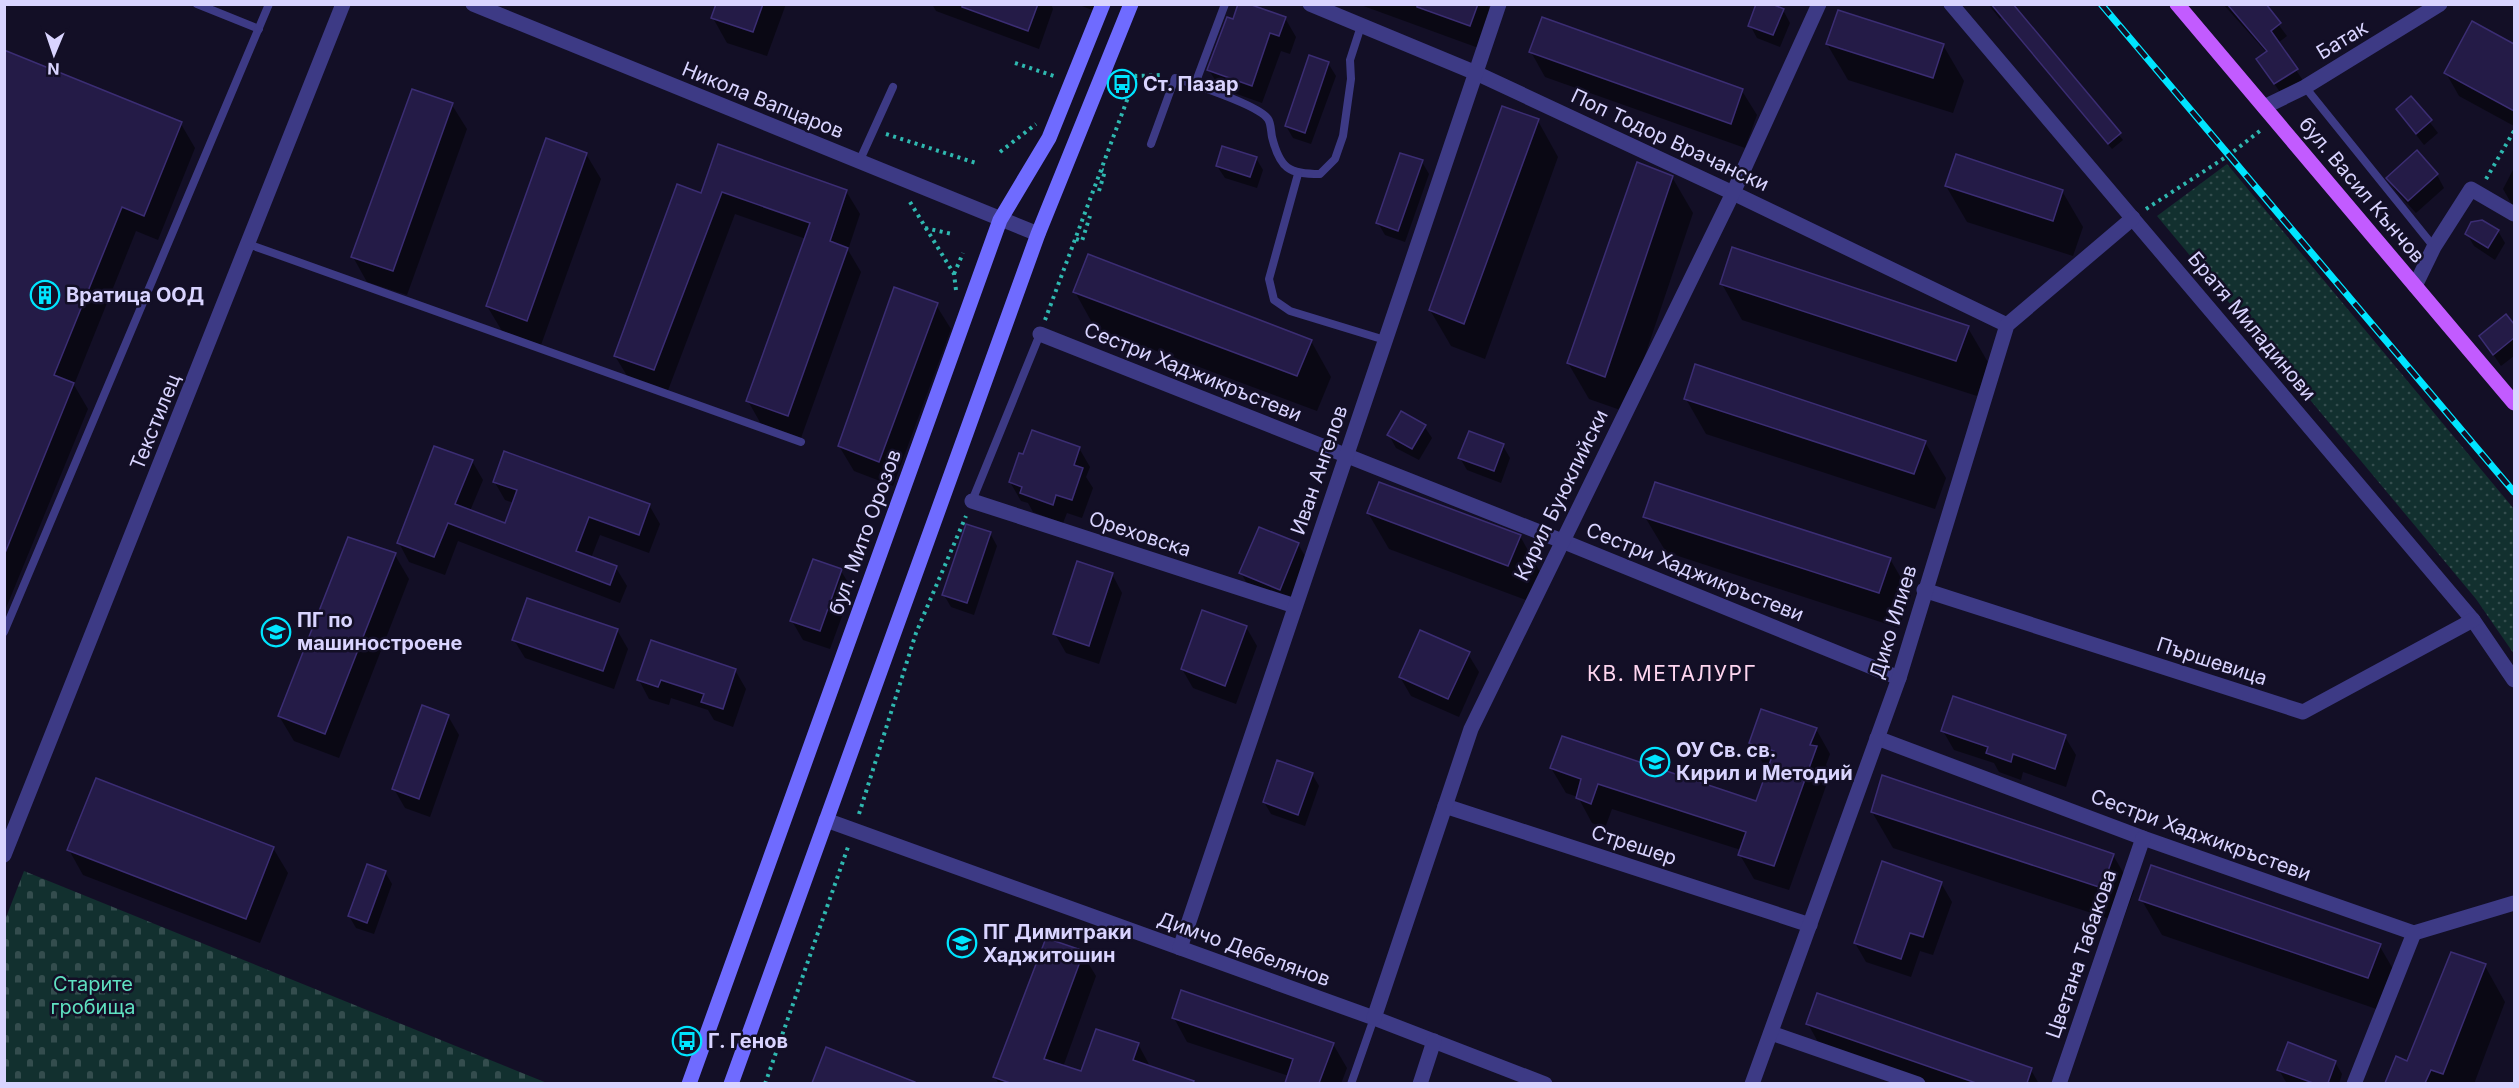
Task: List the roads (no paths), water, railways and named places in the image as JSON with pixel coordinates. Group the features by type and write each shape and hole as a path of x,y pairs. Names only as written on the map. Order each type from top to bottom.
{"main road":[{"name":"бул. Мито Орозов","path":"689,1083 1000,220 1049,138 1103,4"},
{"path":"731,1083 1038,234 1131,4"},
{"name":"бул. Васил Кънчов","path":"2177,4 2514,404"}],"street":[{"name":"Текстилец","path":"4,855 343,4"},
{"name":"Никола Вапцаров","path":"473,4 1038,234"},
{"name":"Поп Тодор Врачански","path":"1310,4 1476,73 2007,325"},
{"name":"Иван Ангелов","path":"1180,948 1498,4"},
{"name":"Кирил Буюклийски","path":"1374,1018 1471,729 1733,193 1819,4"},
{"name":"Братя Миладинови","path":"1951,4 2473,620 2514,680"},
{"name":"Батак","path":"2264,107 2304,87 2440,4"},
{"path":"2415,286 2434,247 2471,189 2514,214"},
{"path":"2007,325 2133,218"},
{"name":"Дико Илиев","path":"1752,1083 1899,678 1924,590 2007,325"},
{"name":"Сестри Хаджикръстеви","path":"1040,334 1562,541 1899,678"},
{"name":"Ореховска","path":"972,501 1295,606"},
{"name":"Пършевица","path":"1924,590 2303,712 2473,620"},
{"name":"Сестри Хаджикръстеви","path":"1877,738 2143,838 2414,933"},
{"name":"Стрешер","path":"1445,806 1810,925"},
{"name":"Димчо Дебелянов","path":"826,820 1374,1018 1545,1083"},
{"name":"Цветана Табакова","path":"2059,1083 2143,838"},
{"path":"2354,1083 2414,933 2514,903"},
{"path":"1771,1033 1918,1083"},
{"path":"1420,1083 1434,1041"}],"lane":[{"path":"197,4 259,29"},
{"path":"4,632 269,4"},
{"path":"1195,84 1225,4"},
{"path":"1151,144 1175,78 1255,108 1268,119 1277,156 1298,174 1320,174 1335,159 1343,136 1351,80 1350,60 1361,26"},
{"path":"859,162 893,87"},
{"path":"2304,87 2434,247"},
{"path":"1298,174 1269,279 1274,300 1290,311 1385,340"},
{"path":"248,244 801,442"},
{"path":"972,501 1040,334"},
{"path":"1351,1083 1374,1018"}],"railway":[{"path":"2101,4 2514,492"}],"place":[{"name":"Ст. Пазар","path":"1122,84"},
{"name":"Вратица ООД","path":"45,295"},
{"name":"ПГ по машиностроене","path":"276,632"},
{"name":"ОУ Св. св. Кирил и Методий","path":"1655,762"},
{"name":"ПГ Димитраки Хаджитошин","path":"962,943"},
{"name":"Г. Генов","path":"687,1041"}],"district":[{"name":"КВ. МЕТАЛУРГ","path":"1672,673"}],"park label":[{"name":"Старите гробища","path":"93,996"}]}
